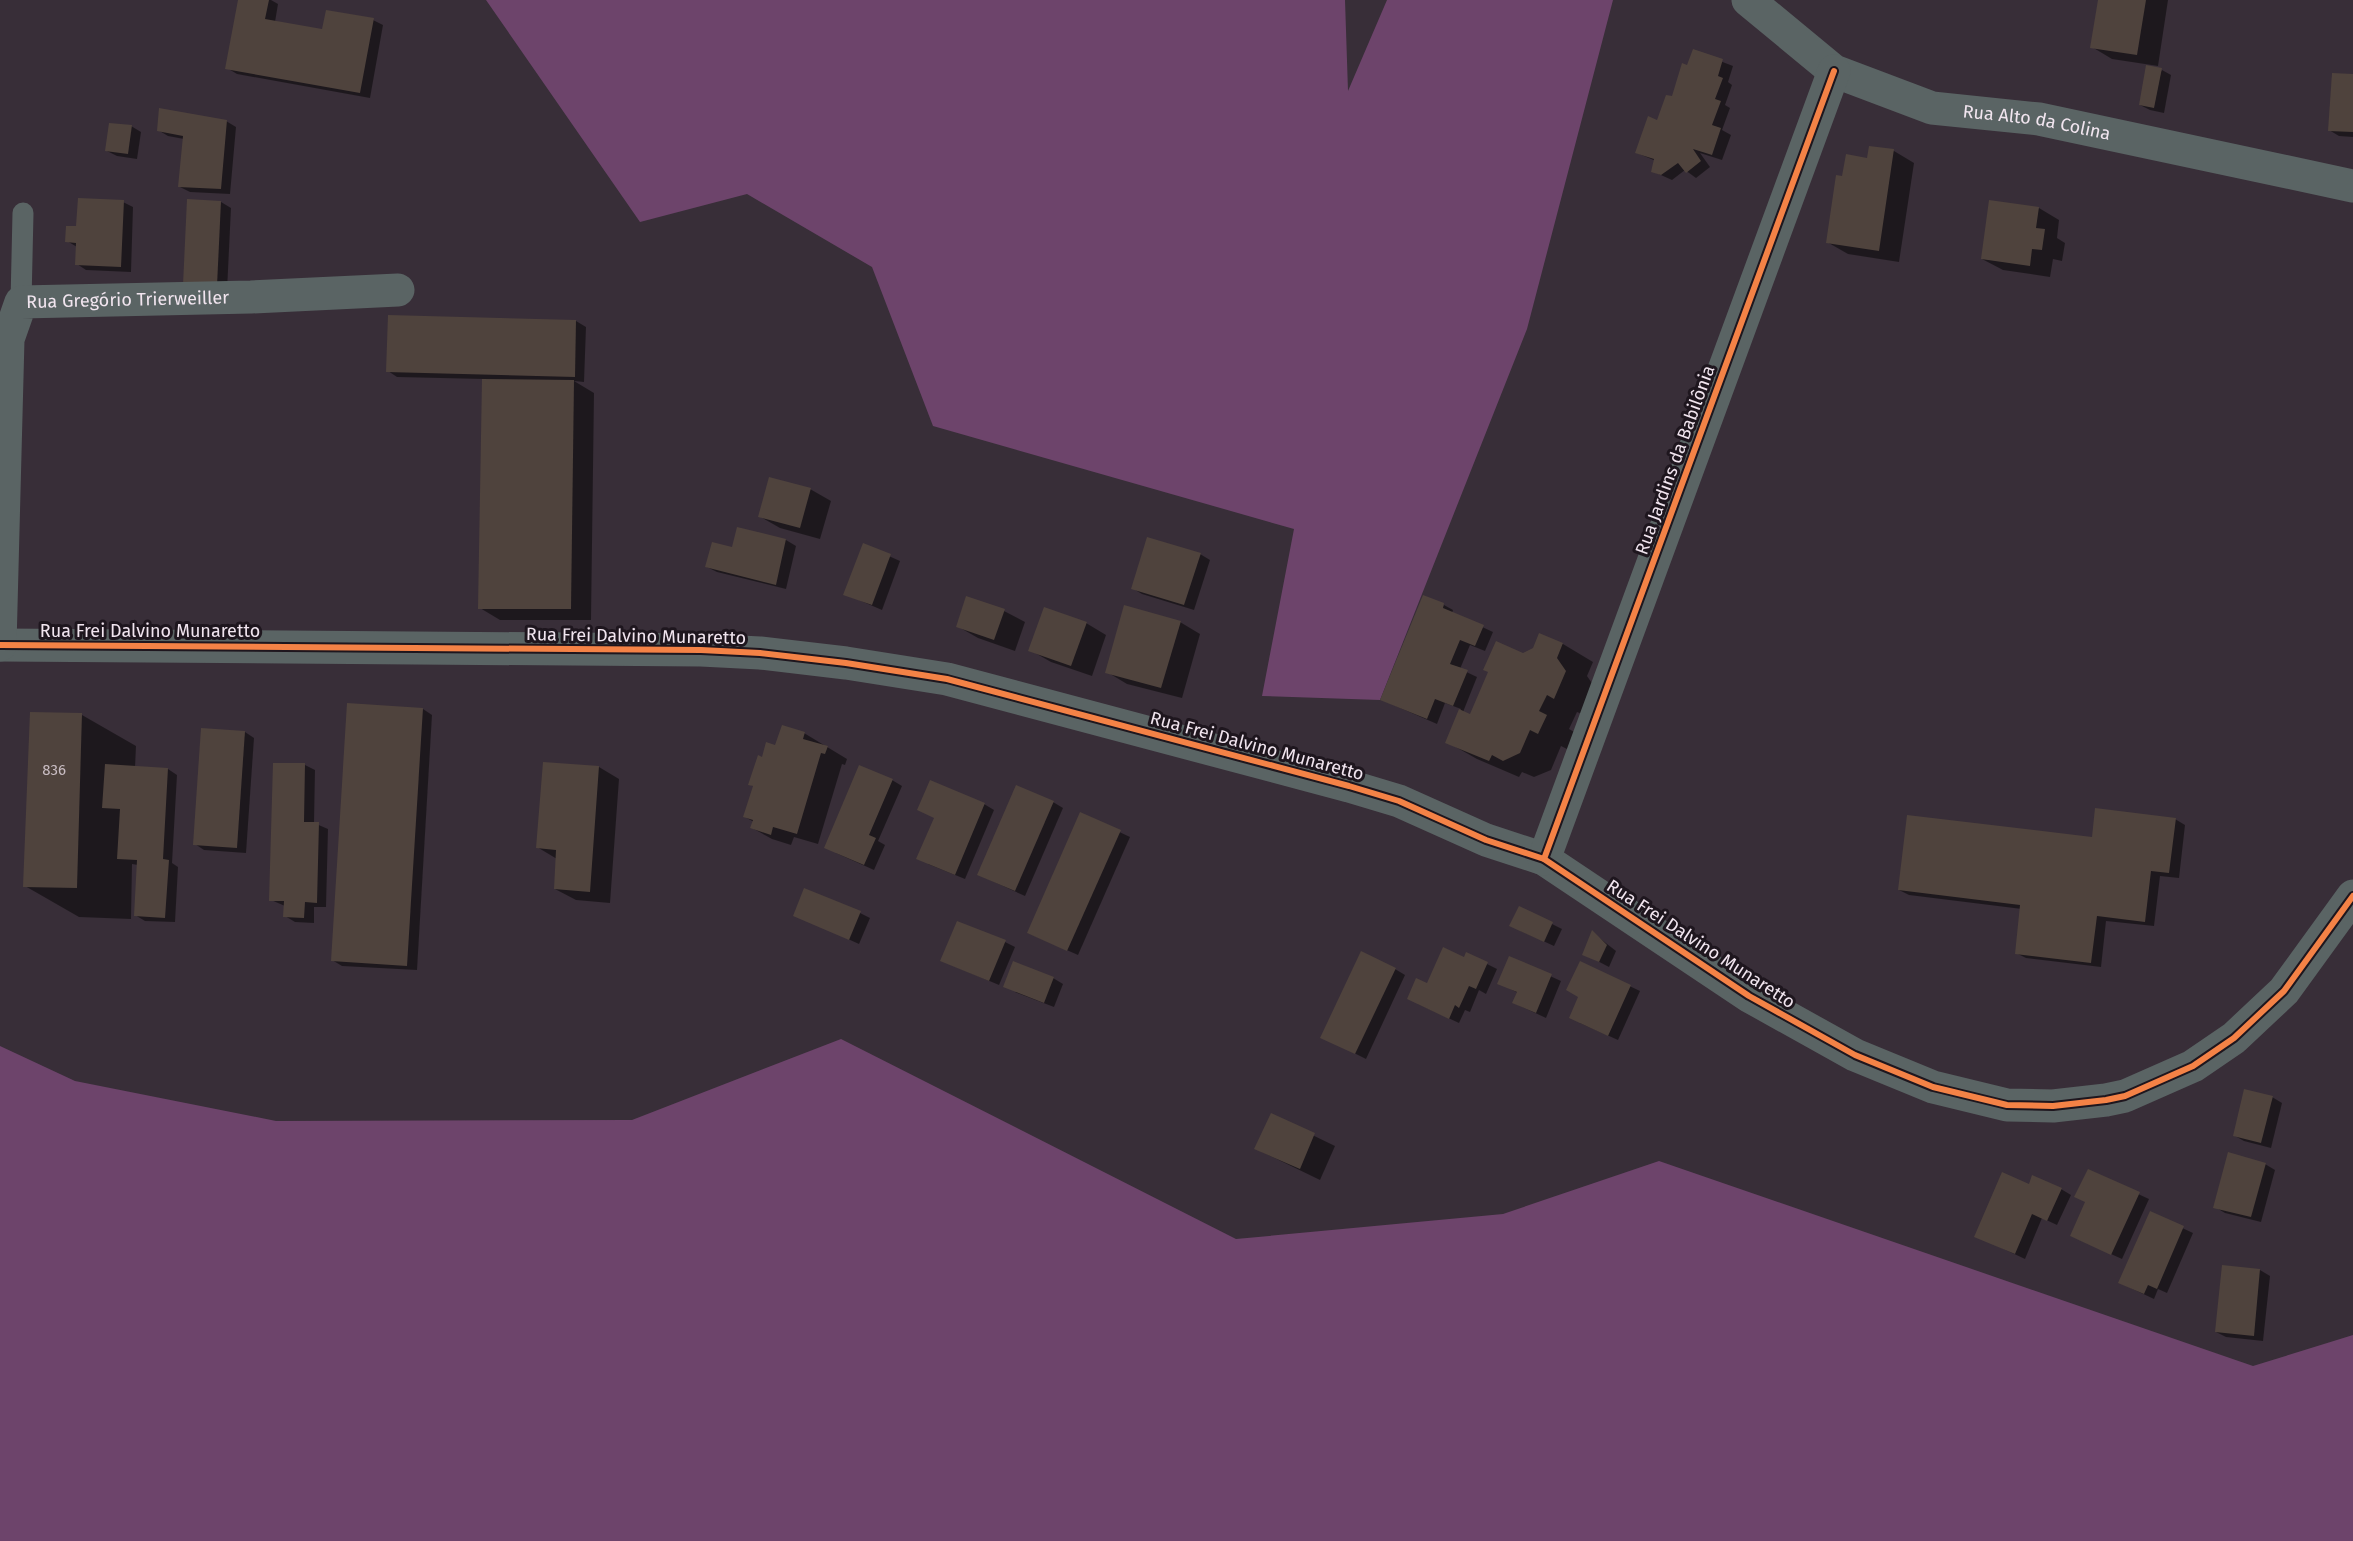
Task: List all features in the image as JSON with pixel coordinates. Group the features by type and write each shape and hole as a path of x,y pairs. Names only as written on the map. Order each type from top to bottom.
{"street":[{"name":"Rua Alto da Colina","path":"1748,0 1834,71 1932,108 2039,119 2353,186"},
{"name":"Rua Jardins da Babilônia","path":"1544,859 1834,71"},
{"name":"Rua Gregório Trierweiller","path":"0,645 8,339 21,302 251,297 398,290"},
{"name":"Rua Frei Dalvino Munaretto","path":"0,645 701,650 760,653 846,663 947,679 1399,801 1486,840 1544,859 1749,996 1818,1037 1874,1064 1932,1087 1980,1101 2031,1107 2085,1103 2125,1096 2193,1066 2234,1038 2284,991 2353,896"}],"lane":[{"path":"21,302 23,213"}],"shaded area":[{"path":"486,0 1345,0 1348,91 1387,0 1613,0 1527,329 1380,700 1262,696 1294,529 933,426 872,267 747,194 640,222"},
{"path":"841,1039 1236,1239 1503,1214 1659,1161 2253,1366 2353,1335 2353,1541 0,1541 0,1046 75,1081 276,1121 632,1120"}],"building":[{"path":"238,0 269,0 265,19 322,29 326,10 374,18 360,93 225,69"},
{"path":"2098,0 2146,0 2137,55 2090,48"},
{"path":"1693,49 1723,59 1718,76 1723,78 1715,99 1721,101 1712,125 1721,128 1712,155 1693,149 1701,161 1686,173 1678,163 1661,175 1651,172 1654,159 1635,153 1648,116 1657,120 1666,95 1672,96 1682,63 1687,65"},
{"path":"2146,65 2162,68 2154,108 2139,105"},
{"path":"2332,73 2353,74 2353,132 2328,131"},
{"path":"159,108 227,120 221,189 178,187 183,136 157,131"},
{"path":"109,123 132,125 128,154 105,151"},
{"path":"1869,146 1894,149 1879,251 1826,243 1836,175 1842,176 1846,154 1867,158"},
{"path":"78,198 124,200 121,267 75,265 76,243 65,242 66,226 76,226"},
{"path":"187,199 221,201 217,286 183,285"},
{"path":"1989,200 2039,207 2036,228 2045,229 2042,250 2032,249 2030,266 1981,259"},
{"path":"388,315 576,320 575,377 386,372"},
{"path":"482,379 574,380 571,609 478,609"},
{"path":"769,477 811,488 800,528 758,517"},
{"path":"737,527 786,539 776,585 705,567 712,542 732,547"},
{"path":"1147,537 1201,553 1184,605 1131,589"},
{"path":"863,543 891,554 872,605 843,595"},
{"path":"1423,595 1444,603 1443,608 1484,625 1475,646 1460,640 1450,664 1468,670 1453,706 1435,699 1427,719 1380,700"},
{"path":"966,596 1005,609 994,640 956,627"},
{"path":"1124,605 1181,621 1161,688 1105,673"},
{"path":"1044,607 1087,622 1071,666 1028,651"},
{"path":"1539,633 1563,643 1557,658 1566,671 1554,699 1547,695 1539,711 1547,715 1538,734 1530,730 1520,753 1503,761 1492,755 1489,761 1445,743 1459,709 1470,714 1488,672 1483,670 1496,641 1523,653 1533,648"},
{"path":"347,703 423,708 407,966 331,961"},
{"path":"30,712 82,713 77,888 23,887"},
{"path":"782,725 805,732 803,739 828,746 825,754 821,753 797,834 773,827 771,835 750,828 753,820 743,817 753,786 748,785 758,755 762,757 766,742 775,745"},
{"path":"201,728 245,731 237,848 193,845"},
{"path":"543,762 599,766 590,892 554,889 556,850 536,848"},
{"path":"273,763 305,763 304,822 319,822 317,903 305,902 304,918 283,917 284,901 269,901"},
{"path":"105,764 168,768 163,859 169,860 165,918 134,916 137,860 117,859 120,809 102,808"},
{"path":"859,765 893,779 869,835 876,838 864,865 824,848"},
{"path":"930,780 985,803 955,875 916,859 934,818 917,810"},
{"path":"1016,785 1054,801 1015,891 977,875"},
{"path":"2095,808 2176,818 2169,873 2151,871 2145,922 2097,916 2091,963 2015,954 2020,905 1898,890 1907,815 2092,837"},
{"path":"1080,812 1121,830 1067,951 1027,933"},
{"path":"804,888 861,911 849,940 793,916"},
{"path":"1519,906 1553,922 1544,942 1509,926"},
{"path":"957,921 1006,940 989,981 940,961"},
{"path":"1592,930 1607,945 1599,962 1582,955"},
{"path":"1443,947 1464,957 1466,952 1488,962 1476,989 1469,986 1459,1008 1455,1005 1449,1019 1407,999 1416,978 1427,983"},
{"path":"1361,951 1396,968 1355,1054 1320,1038"},
{"path":"1509,956 1552,974 1536,1013 1512,1003 1517,992 1497,984"},
{"path":"1013,961 1054,977 1044,1003 1003,987"},
{"path":"1580,961 1631,985 1608,1036 1569,1018 1578,997 1566,990"},
{"path":"2244,1089 2273,1096 2261,1143 2233,1136"},
{"path":"1271,1113 1315,1133 1300,1169 1254,1149"},
{"path":"2228,1152 2266,1163 2251,1217 2213,1208"},
{"path":"2088,1169 2140,1192 2111,1255 2070,1236 2085,1202 2074,1197"},
{"path":"2002,1172 2029,1184 2032,1175 2062,1188 2047,1221 2032,1214 2015,1254 1974,1237"},
{"path":"2150,1211 2184,1226 2157,1289 2148,1285 2144,1294 2118,1283"},
{"path":"2222,1265 2260,1269 2254,1336 2215,1332"}],"cycle path":[{"path":"1544,859 1834,71"},
{"path":"0,645 701,650 760,653 846,663 947,679 1399,801 1486,840 1544,859 1749,996 1855,1055 1933,1087 2007,1105 2053,1106 2106,1100 2125,1096 2193,1066 2234,1038 2284,991 2353,896"}]}
